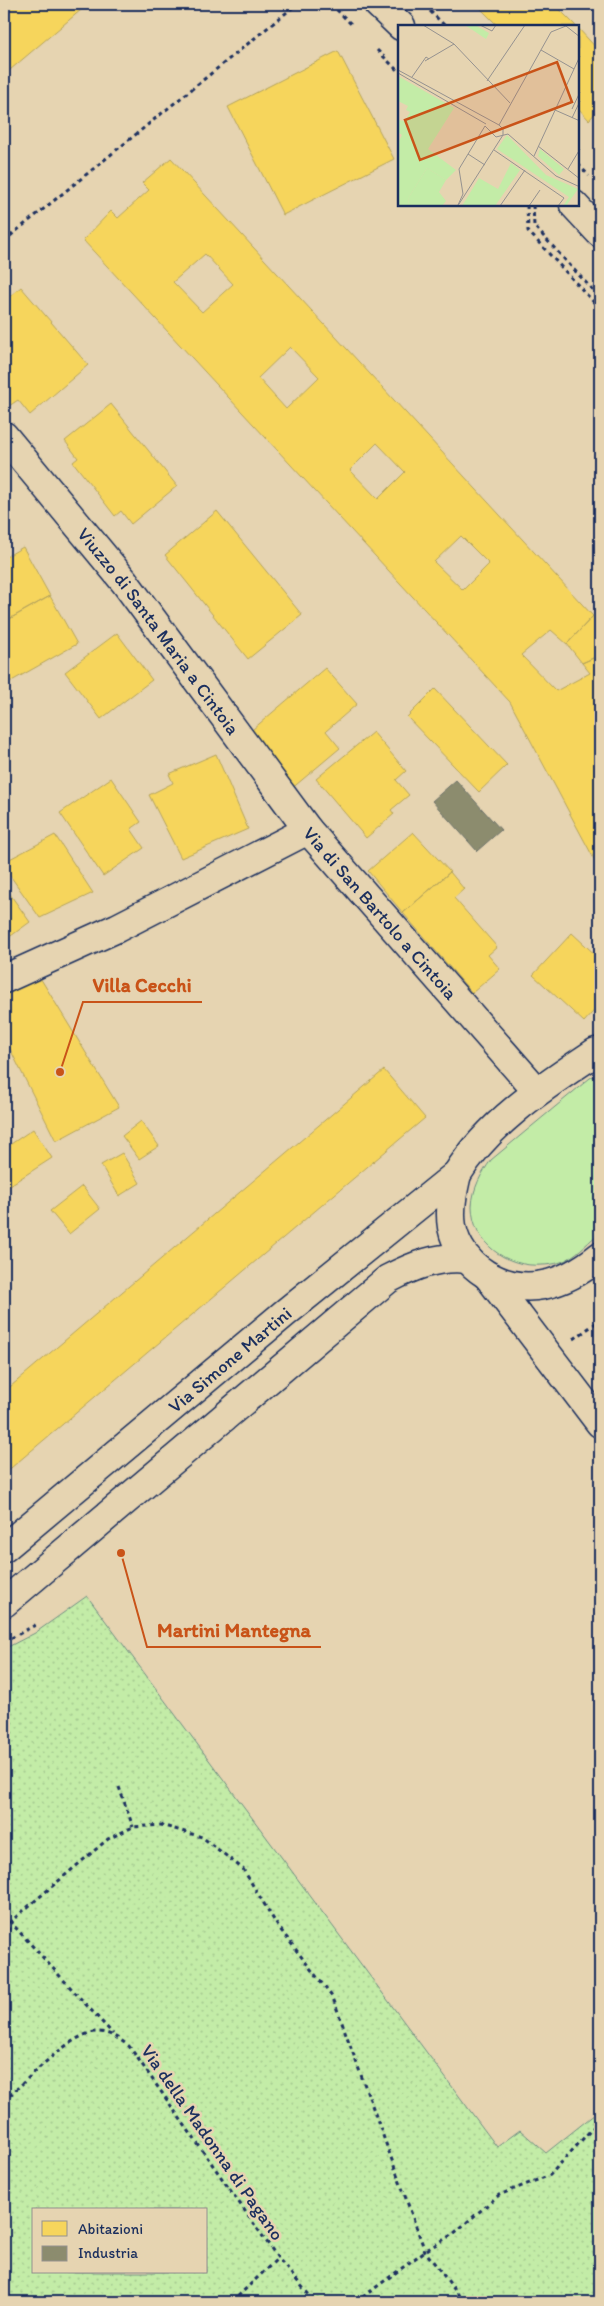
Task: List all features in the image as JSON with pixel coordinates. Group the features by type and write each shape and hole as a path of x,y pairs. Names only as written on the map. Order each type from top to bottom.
{"street":[{"path":"378,4 400,25"},
{"path":"575,206 600,233"},
{"name":"Viuzzo di Santa Maria a Cintoia","path":"4,436 124,581 308,830"},
{"name":"Via di San Bartolo a Cintoia","path":"4,979 117,928 308,830 538,1091"},
{"name":"Via Simone Martini","path":"4,1548 285,1313 457,1174 477,1145 538,1091 599,1050"},
{"name":"Via Simone Martini","path":"457,1174 451,1216 456,1240 600,1423"},
{"path":"4,1603 388,1279 440,1258 478,1267 508,1284 541,1286 570,1276 600,1256"}],"path":[{"path":"4,241 297,4"},
{"path":"428,9 444,25"},
{"path":"527,206 528,231 600,309"},
{"path":"533,206 534,226 600,298"},
{"path":"572,1341 600,1320"},
{"path":"4,1642 39,1624"},
{"path":"119,1787 133,1827"},
{"path":"4,1955 10,1922 108,1839 133,1827 161,1825 202,1837 243,1869 277,1924 333,1998 425,2251 464,2302"},
{"name":"Via della Madonna di Pagano","path":"4,1915 114,2035 129,2046 278,2258 315,2302"},
{"path":"4,2101 54,2055 74,2041 94,2032 114,2035"},
{"path":"356,2302 425,2251 453,2234 498,2195 550,2175 600,2120"},
{"path":"232,2302 278,2258"}],"green space":[{"path":"600,1073 600,1232 572,1256 559,1263 529,1265 504,1257 485,1242 478,1231 474,1219 473,1199 481,1176 491,1160 590,1078"},
{"path":"87,1596 497,2147 520,2130 546,2153 600,2110 600,2302 4,2302 4,1649 35,1633"}],"building: Abitazioni":[{"path":"4,4 88,4 4,75"},
{"path":"476,4 554,4 575,25 497,25"},
{"path":"579,29 600,52 600,108 589,120 579,109"},
{"path":"338,51 394,159 283,215 228,107"},
{"path":"171,158 593,616 567,644 551,630 521,655 556,691 590,673 582,663 600,655 600,761 594,765 600,777 600,870 510,702 83,240 111,211 118,218 149,190 142,183","holes":["205,254 233,284 202,312 173,282","290,347 319,377 286,409 258,378","377,443 405,472 378,499 350,470","461,536 489,564 463,590 434,562"]},
{"path":"21,287 88,365 30,415 18,400 9,406 4,400 4,301"},
{"path":"111,404 177,486 131,524 121,511 115,516 73,462 78,458 65,441"},
{"path":"217,511 302,615 248,659 165,555"},
{"path":"23,547 50,596 4,622 4,558"},
{"path":"50,596 77,644 8,683 4,675 4,622"},
{"path":"593,616 600,625 600,655 582,663 567,644"},
{"path":"117,633 152,680 101,719 65,672"},
{"path":"325,668 357,704 326,731 340,748 290,790 246,735"},
{"path":"435,689 507,765 479,792 407,717"},
{"path":"373,732 406,771 396,780 409,795 391,810 394,814 366,838 316,779"},
{"path":"216,754 248,829 181,858 149,795 173,783 169,774"},
{"path":"111,778 141,822 131,829 144,848 103,876 60,813"},
{"path":"413,832 450,872 403,913 368,871"},
{"path":"55,835 93,893 40,918 4,867 4,862"},
{"path":"450,872 464,889 454,898 497,947 488,955 500,969 472,993 403,913"},
{"path":"4,886 30,922 4,941"},
{"path":"572,933 600,959 600,1004 584,1022 533,975"},
{"path":"39,976 119,1107 56,1141 4,1037 4,993"},
{"path":"384,1070 425,1118 5,1473 4,1392"},
{"path":"141,1121 159,1146 139,1159 122,1136"},
{"path":"33,1129 52,1158 4,1189 4,1139 8,1146"},
{"path":"122,1153 140,1183 119,1196 101,1165"},
{"path":"82,1186 100,1209 69,1234 50,1211"}],"building: Industria":[{"path":"456,780 501,830 477,851 432,801"}],"place":[{"name":"Villa Cecchi","path":"60,1072"},
{"name":"Martini Mantegna","path":"121,1553"}]}
